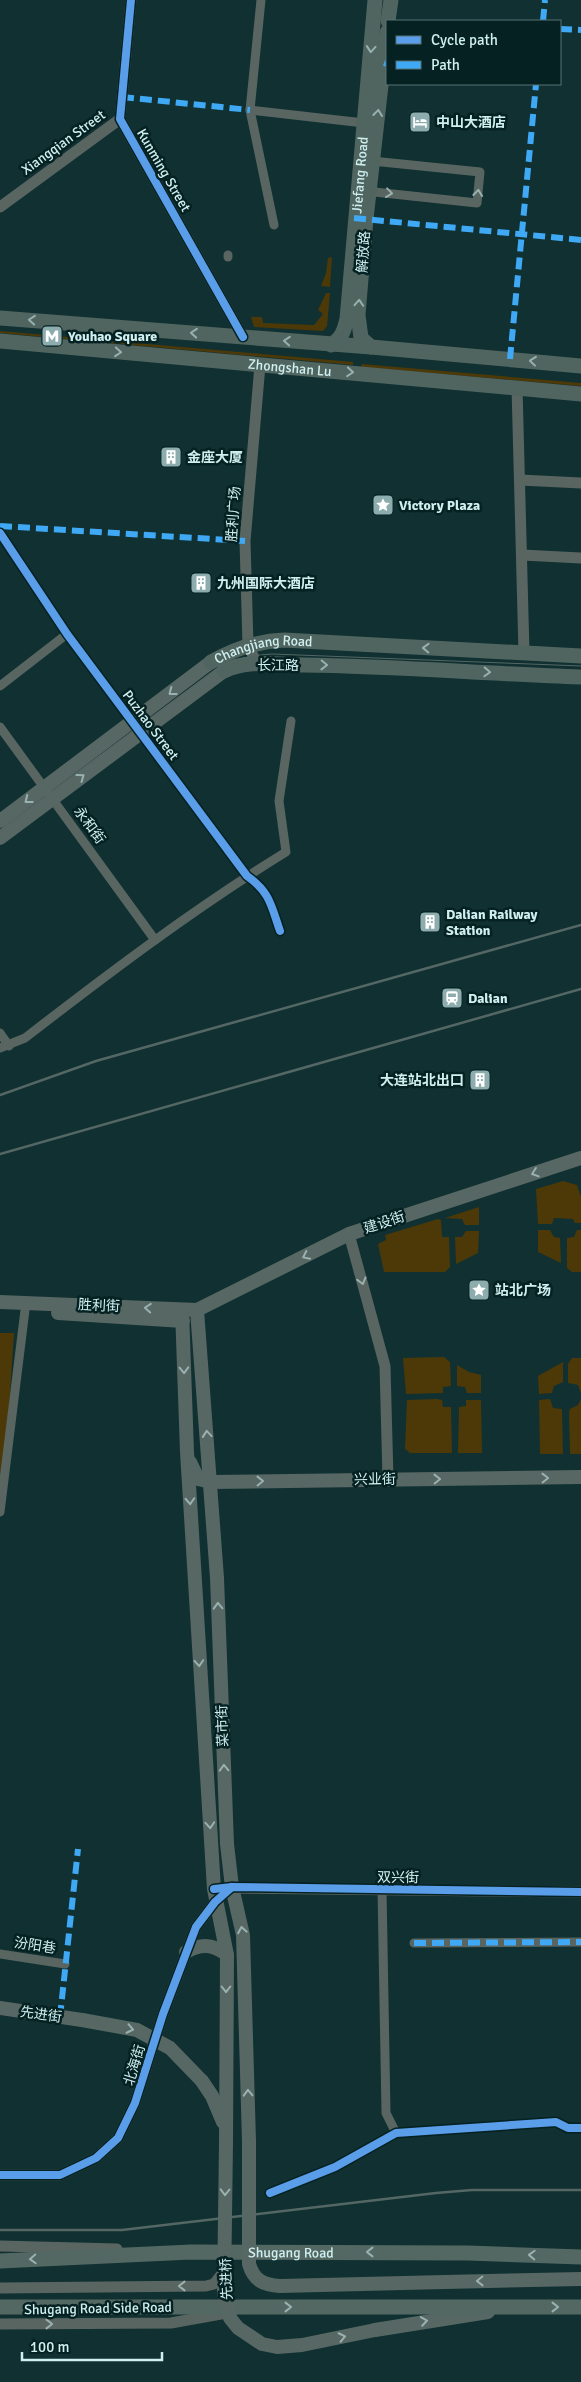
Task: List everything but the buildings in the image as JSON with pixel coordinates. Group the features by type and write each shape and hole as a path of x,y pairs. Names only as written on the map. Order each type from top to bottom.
{"highway":[{"name":"Shugang Road","path":"0,2261 191,2252 468,2253 581,2257"},
{"path":"0,2306 581,2307"}],"main road":[{"name":"Jiefang Road","path":"331,345 339,340 347,319 363,191 364,123 375,0"},
{"path":"388,20 391,0"},
{"name":"解放路","path":"371,347 364,343 358,331 363,191 372,161 386,41"},
{"name":"Zhongshan Lu","path":"0,318 371,347 581,366"},
{"name":"Zhongshan Lu","path":"0,341 581,394"},
{"name":"Changjiang Road","path":"0,821 49,792 138,727 211,662 248,646 266,641 284,640 581,656"},
{"name":"长江路","path":"138,727 224,671 236,666 257,664 371,666 581,677"},
{"path":"0,838 49,792"},
{"name":"建设街","path":"197,1310 349,1234 581,1158"},
{"name":"胜利街","path":"0,1302 26,1306 183,1316 197,1310"},
{"name":"胜利街","path":"0,1310 26,1306"},
{"name":"菜市街","path":"197,1310 211,1482 227,1844 232,1887 243,1934 249,2142"},
{"path":"183,1316 187,1452 215,1895 227,1955 226,2138"},
{"path":"187,1452 198,1478 211,1482"},
{"name":"兴业街","path":"211,1482 581,1477"},
{"path":"186,1952 195,1946 203,1945 220,1949 227,1955"},
{"name":"先进街","path":"0,2008 137,2030 170,2048 202,2081 220,2113 226,2138"},
{"name":"先进桥","path":"226,2138 224,2292 230,2318 243,2332 262,2344 289,2347 376,2330 529,2307"},
{"name":"先进桥","path":"249,2142 249,2264 256,2278 262,2283 280,2286 581,2279"}],"street":[{"name":"Kunming Street","path":"132,0 120,118 243,337"},
{"path":"261,0 250,110 274,225"},
{"path":"250,110 364,123"},
{"name":"Xiangqian Street","path":"0,206 120,118"},
{"path":"363,191 477,203 480,172 372,161"},
{"name":"胜利广场","path":"257,664 248,646 245,541 260,364"},
{"path":"517,387 524,653"},
{"path":"520,480 581,483"},
{"name":"Puzhao Street","path":"0,532 67,634 247,876 261,886 269,898 280,931"},
{"path":"522,555 581,558"},
{"path":"0,686 67,634"},
{"path":"0,1033 5,1047 25,1038 156,940 247,876 286,852 279,801 291,721"},
{"name":"永和街","path":"0,727 156,940"},
{"path":"349,1234 385,1366 388,1479"},
{"path":"0,1512 3,1469 26,1306"},
{"name":"北海街","path":"0,2175 60,2175 96,2158 118,2138 136,2103 164,2014 196,1927 215,1895 232,1887"},
{"name":"双兴街","path":"232,1887 581,1892"},
{"path":"382,1889 386,2113 396,2133"},
{"path":"414,1943 581,1942"},
{"name":"汾阳巷","path":"0,1954 65,1964"},
{"path":"270,2193 335,2167 396,2133 556,2122 568,2128 581,2128"},
{"path":"0,2246 191,2252"},
{"name":"Shugang Road Side Road","path":"0,2288 206,2286 214,2284 224,2271"},
{"name":"Shugang Road Side Road","path":"0,2324 171,2323 254,2307"}],"shaded area":[{"path":"332,257 330,287 321,286 326,273 328,258"},
{"path":"326,293 330,293 327,326 323,331 254,327 251,317 262,317 263,323 314,325 323,314 318,310"},
{"path":"0,331 353,362 353,365 0,333"},
{"path":"362,364 581,383 581,386 361,367"},
{"path":"563,1181 577,1185 581,1197 581,1223 575,1223 573,1219 554,1218 552,1224 538,1224 536,1189"},
{"path":"479,1207 479,1225 465,1225 462,1219 445,1218"},
{"path":"438,1219 441,1220 442,1237 449,1237 450,1267 445,1272 384,1272 378,1244 386,1240 385,1235"},
{"path":"538,1230 550,1230 554,1237 560,1238 561,1263 538,1252"},
{"path":"577,1230 581,1230 581,1272 572,1272 567,1268 567,1238 574,1237"},
{"path":"466,1231 479,1231 478,1253 456,1264 455,1237 462,1237"},
{"path":"0,1333 14,1333 5,1469 0,1512"},
{"path":"444,1357 450,1362 451,1386 443,1387 443,1393 406,1394 403,1358"},
{"path":"572,1358 581,1358 581,1393 578,1385 568,1383 568,1364"},
{"path":"563,1362 563,1382 554,1386 552,1393 539,1394 538,1376"},
{"path":"457,1365 469,1372 481,1375 481,1393 467,1393 465,1387 457,1386"},
{"path":"550,1399 553,1408 562,1409 563,1454 540,1454 539,1400"},
{"path":"581,1399 581,1454 570,1454 569,1412 570,1409 578,1405"},
{"path":"407,1400 442,1400 443,1407 451,1407 452,1453 410,1453 405,1449"},
{"path":"466,1400 481,1400 482,1453 458,1453 459,1407 466,1406"}],"tram line":[{"path":"0,832 213,672 227,664 242,659 257,655 273,654 581,666"}],"railway":[{"path":"0,1095 96,1061 581,925"},
{"path":"0,1154 581,989"},
{"path":"0,2230 122,2230 436,2193 472,2190 581,2190"}],"marked path":[{"path":"543,20 545,0"},
{"path":"561,29 581,30"},
{"path":"510,359 536,85"},
{"path":"122,97 250,110"},
{"path":"354,218 581,240"},
{"path":"0,526 245,541"},
{"path":"60,2017 78,1849"},
{"path":"414,1943 581,1942"}],"cycle path":[{"path":"131,0 120,119 243,337"},
{"path":"0,533 67,634 247,876 261,888 272,906 280,931"},
{"path":"214,1889 232,1887 581,1892"},
{"path":"0,2175 60,2175 96,2158 118,2138 135,2103 163,2014 196,1927 215,1902 232,1887"},
{"path":"270,2193 335,2167 396,2133 556,2122 568,2128 581,2128"}],"place":[{"name":"中山大酒店","path":"420,122"},
{"name":"Youhao Square","path":"52,336"},
{"name":"金座大厦","path":"171,457"},
{"name":"Victory Plaza","path":"383,505"},
{"name":"九州国际大酒店","path":"201,583"},
{"name":"Dalian Railway Station","path":"430,922"},
{"name":"Dalian","path":"452,998"},
{"name":"大连站北出口","path":"480,1080"},
{"name":"站北广场","path":"479,1290"}]}
